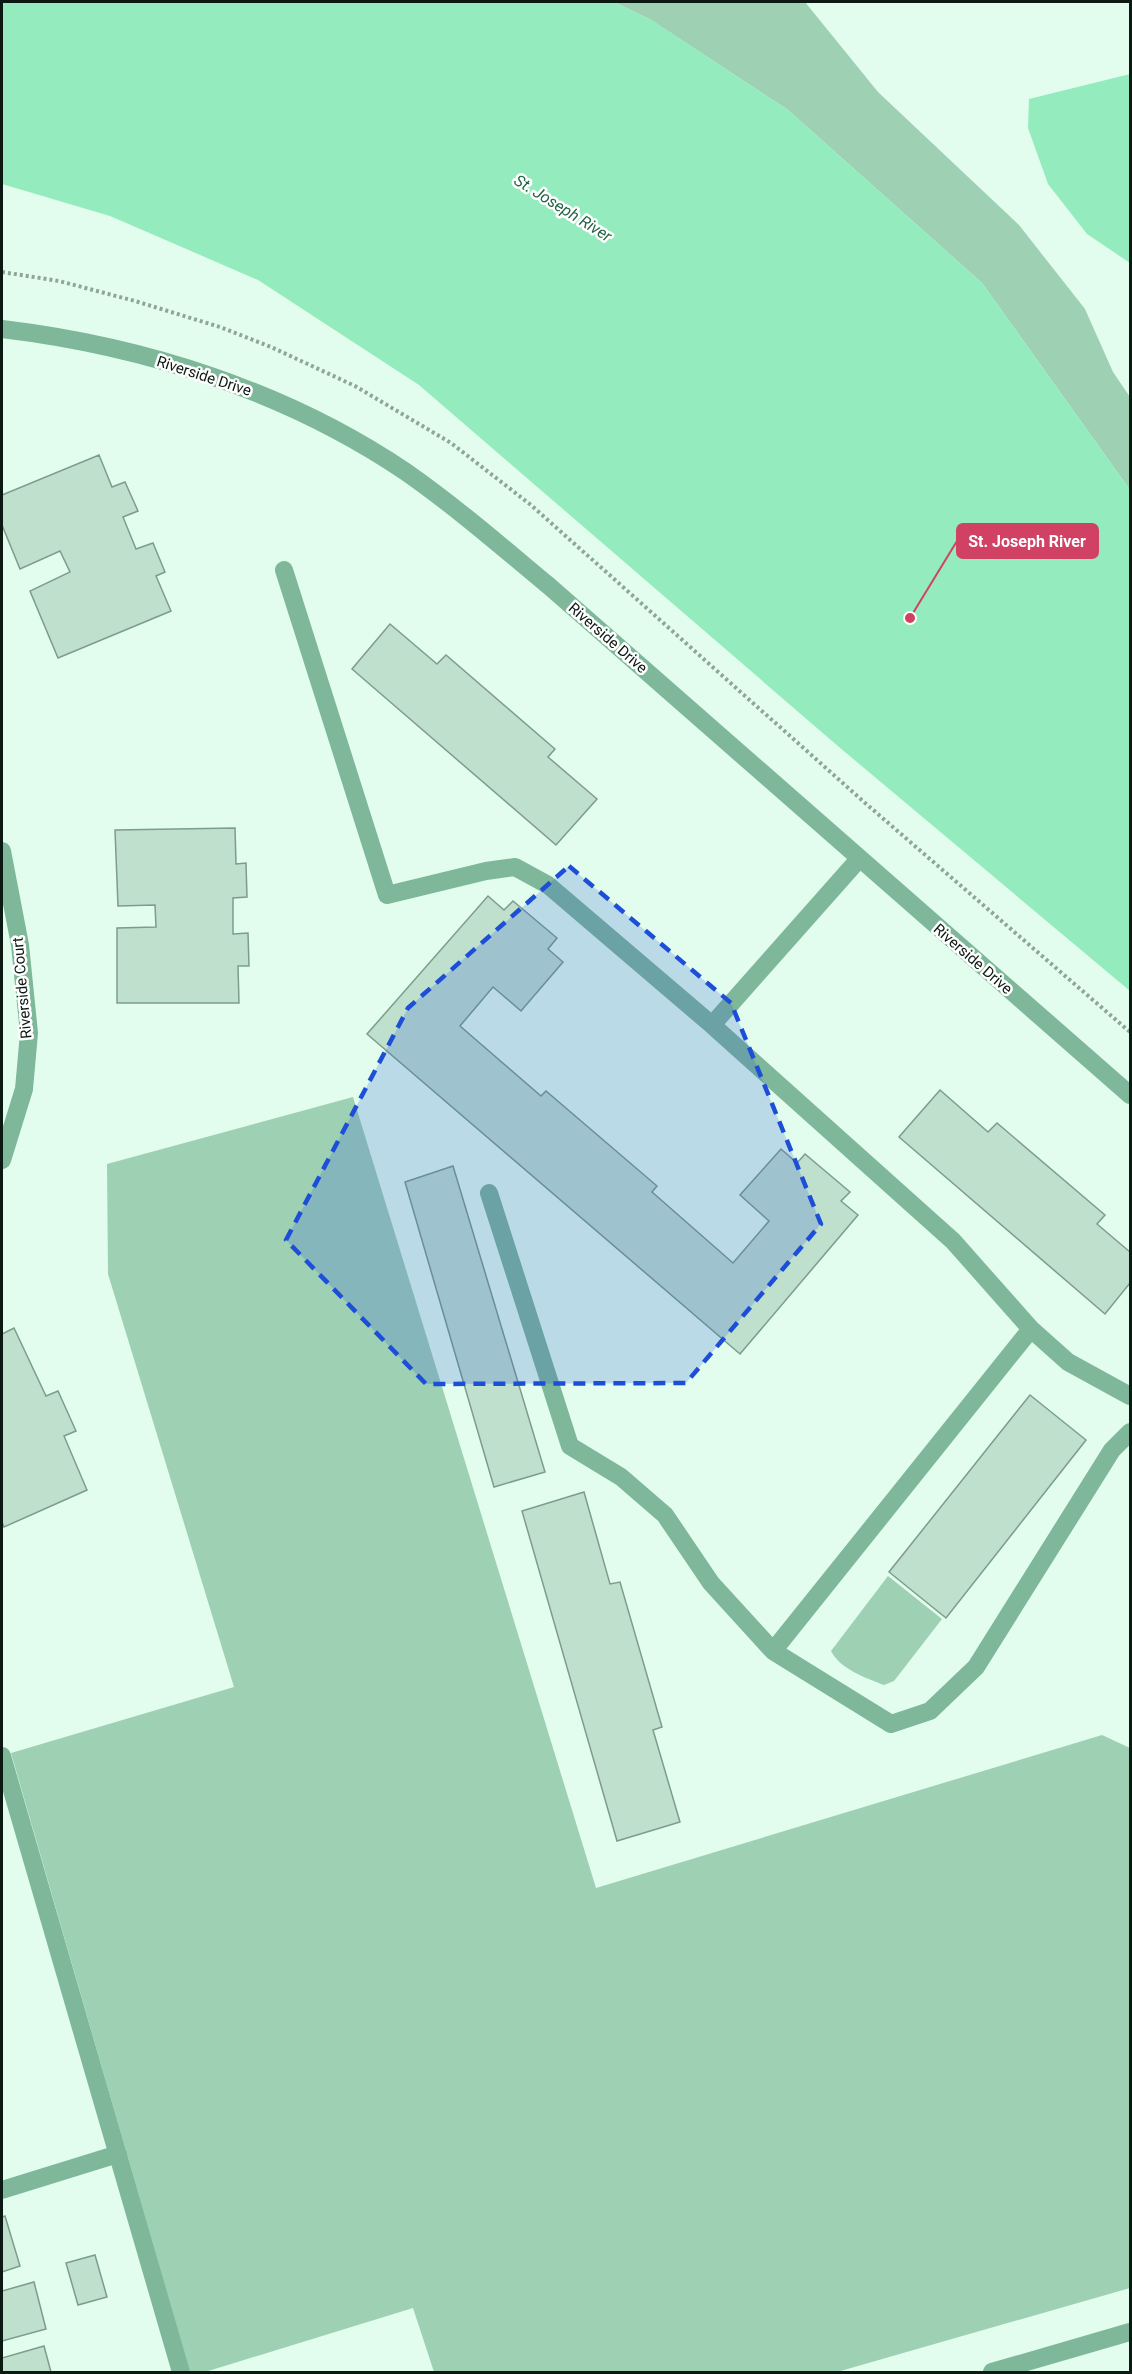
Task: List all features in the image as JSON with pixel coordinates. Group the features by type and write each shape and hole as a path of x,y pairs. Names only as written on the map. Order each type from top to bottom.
{"street":[{"name":"Riverside Drive","path":"2,329 57,336 130,351 228,381 286,405 356,441 406,472 463,515 549,586 1131,1095"},
{"path":"284,570 387,895 486,871 515,867 548,885 712,1025 953,1241 1031,1329 1068,1362 1131,1396"},
{"name":"Riverside Court","path":"2,851 20,945 29,1033 24,1089 2,1160"},
{"path":"712,1025 859,859"},
{"path":"489,1192 570,1446 621,1477 665,1515 711,1583 773,1651 891,1724 930,1711 976,1667 1112,1450 1131,1432"},
{"path":"773,1651 1031,1329"},
{"path":"2,1756 181,2373"},
{"path":"2,2190 118,2154"},
{"path":"992,2373 1017,2369 1131,2332"}],"highlighted area":[{"path":"569,866 731,1003 821,1224 686,1383 426,1384 286,1240 408,1008"}],"shaded area":[{"path":"614,2 805,2 878,92 1019,225 1085,309 1113,372 1130,397 1130,490 982,283 788,110 651,20"},
{"path":"353,1097 596,1888 1102,1735 1130,1748 1130,2288 837,2372 434,2372 413,2308 205,2372 190,2372 11,1753 234,1687 108,1274 107,1164"},
{"path":"888,1576 942,1619 894,1681 884,1685 847,1668 831,1651"}],"water":[{"name":"St. Joseph River","path":"2,2 614,2 651,20 788,110 982,283 1130,490 1130,991 839,747 419,385 258,280 110,216 2,184"},
{"path":"1130,74 1130,263 1087,234 1048,184 1028,128 1029,99"}],"building":[{"path":"99,455 112,487 125,482 138,511 123,517 136,549 153,543 165,572 156,576 171,611 58,658 30,591 70,572 60,551 20,569 2,525 2,495"},
{"path":"390,624 437,664 446,655 555,749 548,757 597,799 556,845 352,669"},
{"path":"235,828 236,864 246,863 247,897 233,898 233,934 248,933 249,966 238,966 239,1003 117,1003 117,928 156,927 155,905 118,906 115,830"},
{"path":"488,896 504,910 513,901 557,938 548,949 563,962 521,1011 493,987 460,1026 541,1096 546,1091 657,1186 652,1192 733,1263 769,1221 740,1195 781,1149 797,1163 805,1154 850,1192 841,1201 858,1215 740,1354 367,1034"},
{"path":"940,1090 988,1132 997,1123 1105,1215 1097,1224 1130,1252 1130,1283 1105,1314 899,1137"},
{"path":"453,1166 545,1472 494,1487 405,1182"},
{"path":"14,1328 46,1396 58,1391 76,1431 64,1436 87,1490 4,1527 2,1522 2,1334"},
{"path":"1030,1395 1086,1440 946,1618 889,1572"},
{"path":"584,1492 610,1584 620,1582 662,1727 653,1730 680,1822 617,1841 522,1511"},
{"path":"5,2216 20,2266 2,2272 2,2217"},
{"path":"95,2255 107,2297 78,2305 66,2263"},
{"path":"34,2282 46,2329 2,2341 2,2291"},
{"path":"44,2346 51,2372 2,2372 2,2358"}],"place":[{"name":"St. Joseph River","path":"910,618"}]}
